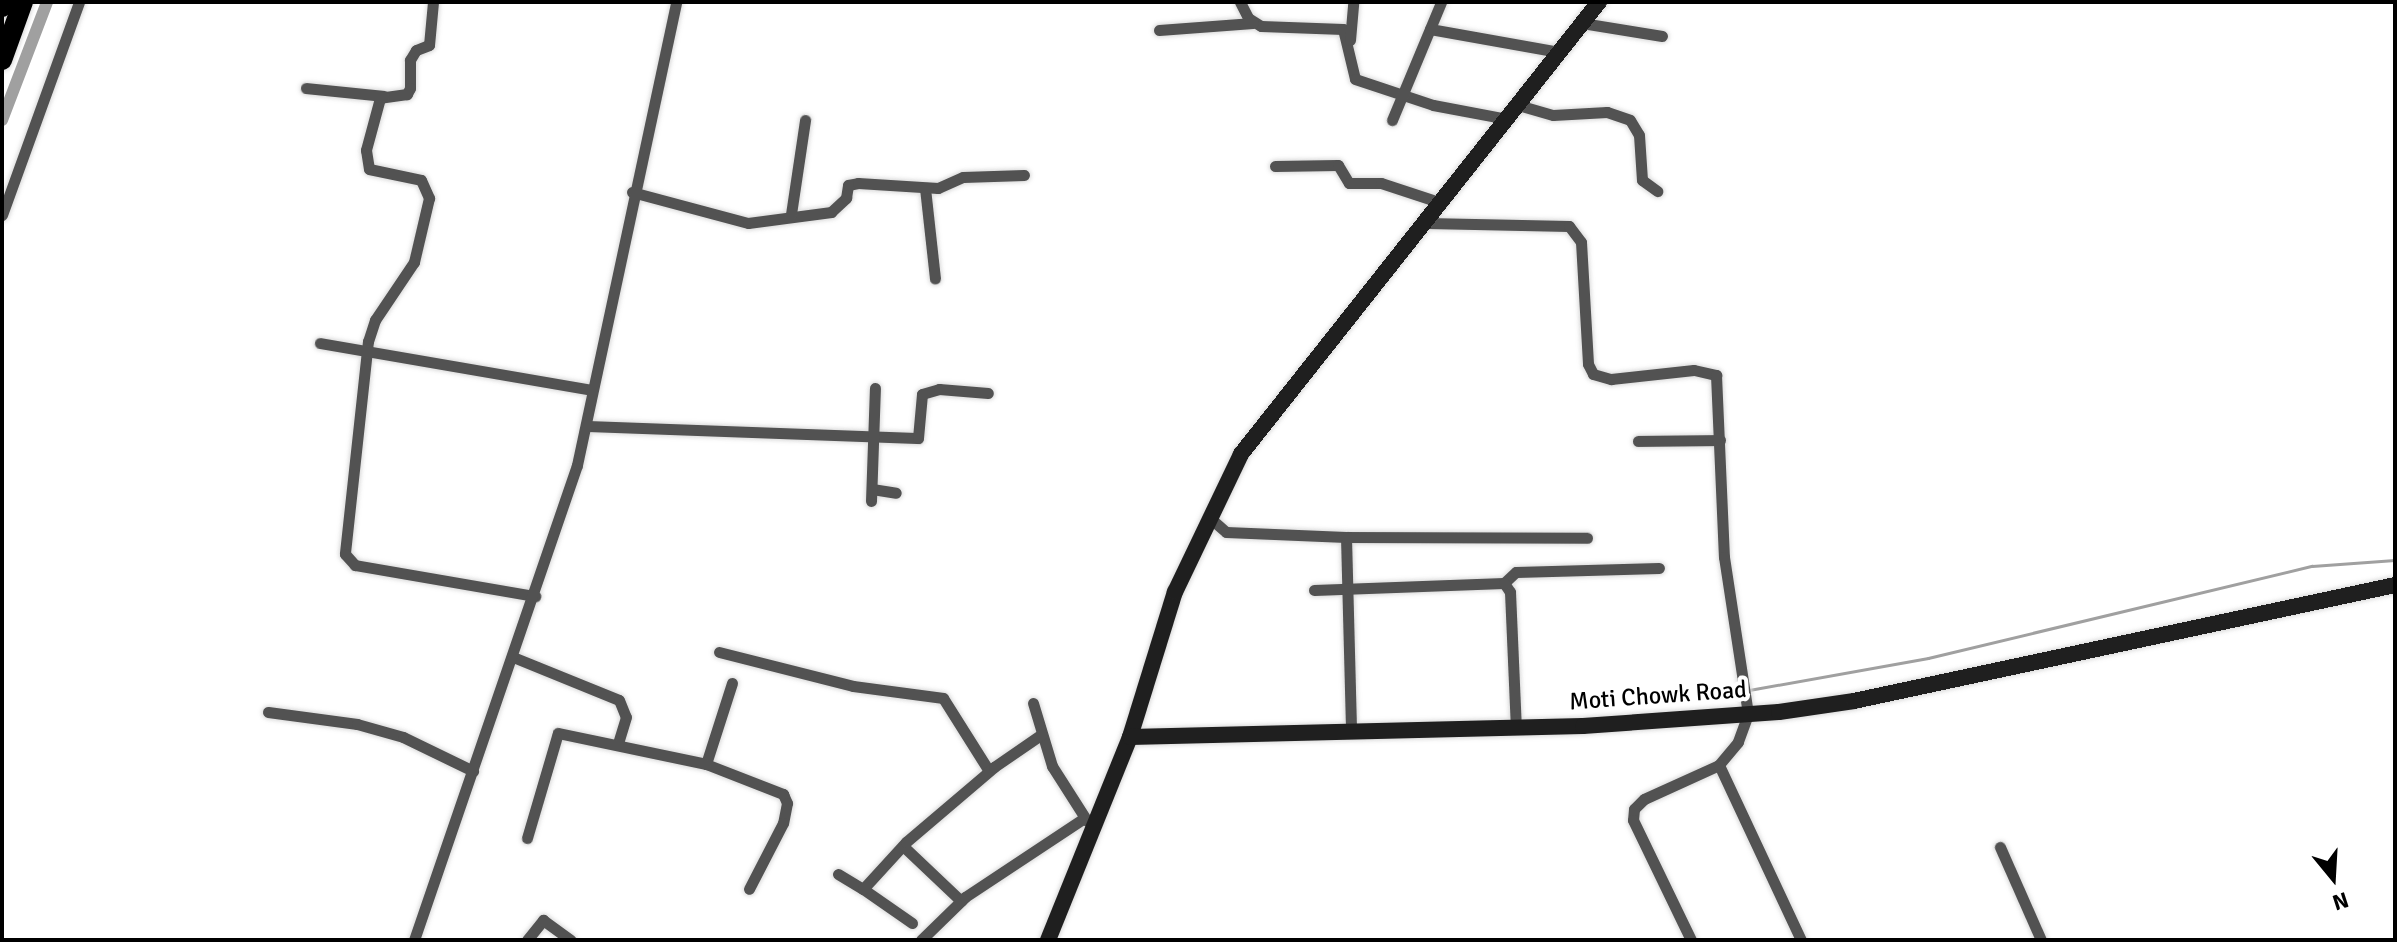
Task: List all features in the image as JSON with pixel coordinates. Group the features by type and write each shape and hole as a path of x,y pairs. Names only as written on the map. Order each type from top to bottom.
{"highway":[{"path":"2,60 23,2"}],"street":[{"path":"2,215 79,2"},
{"path":"306,88 384,96 407,94 412,54 430,40 433,2"},
{"path":"414,940 535,596 586,426 632,192 676,2"},
{"path":"1240,2 1253,23"},
{"path":"1353,2 1350,41 1355,79 1403,95 1507,119"},
{"path":"1392,120 1441,2"},
{"path":"1048,940 1088,822 1130,737 1175,592 1241,454 1599,2"},
{"path":"1159,30 1253,23 1277,29 1335,26 1350,41"},
{"path":"1582,23 1662,36"},
{"path":"1430,29 1559,52"},
{"path":"384,96 373,116 365,164 375,172 421,180 429,198 414,262 375,320 365,353 345,523 350,562 535,596"},
{"path":"1518,105 1553,115 1621,115 1636,126 1642,180 1657,191"},
{"path":"791,214 805,120"},
{"path":"1275,166 1338,165 1349,183 1381,183 1442,203"},
{"path":"632,192 748,223 791,214 831,212 846,198 848,185 925,188 963,177 1024,175"},
{"path":"925,188 935,278"},
{"path":"1427,223 1569,226 1581,242 1588,364 1593,374 1611,379 1709,370 1718,382 1724,557 1748,714 1738,742 1719,765 1644,799 1634,809 1633,820 1691,940"},
{"path":"320,343 592,390"},
{"path":"875,388 871,495 896,493"},
{"path":"586,426 918,438 919,398 926,391 988,393"},
{"path":"1638,441 1720,440"},
{"path":"1210,518 1226,532 1346,537 1587,538"},
{"path":"1346,537 1351,731"},
{"path":"1314,590 1504,583 1516,572 1659,568"},
{"path":"1504,583 1510,592 1516,727"},
{"name":"Moti Chowk Road","path":"1130,737 1516,727 1748,714 1854,701 2395,585"},
{"path":"719,652 853,686 943,698 989,771"},
{"path":"513,657 619,700 626,717 618,744"},
{"path":"706,764 732,683"},
{"path":"1033,703 1052,766 1088,822"},
{"path":"268,712 357,724 403,737 473,771"},
{"path":"527,838 558,733 706,764 783,794 787,803 783,823 749,889"},
{"path":"863,889 903,846 989,771 1042,734"},
{"path":"1719,765 1801,940"},
{"path":"921,940 961,901 1088,822"},
{"path":"903,846 961,901"},
{"path":"2000,847 2041,940"},
{"path":"838,874 912,923"},
{"path":"527,940 543,920 571,940"}],"waterway":[{"path":"2,120 47,2"},
{"path":"1749,690 1928,658 2312,566 2395,560"}]}
